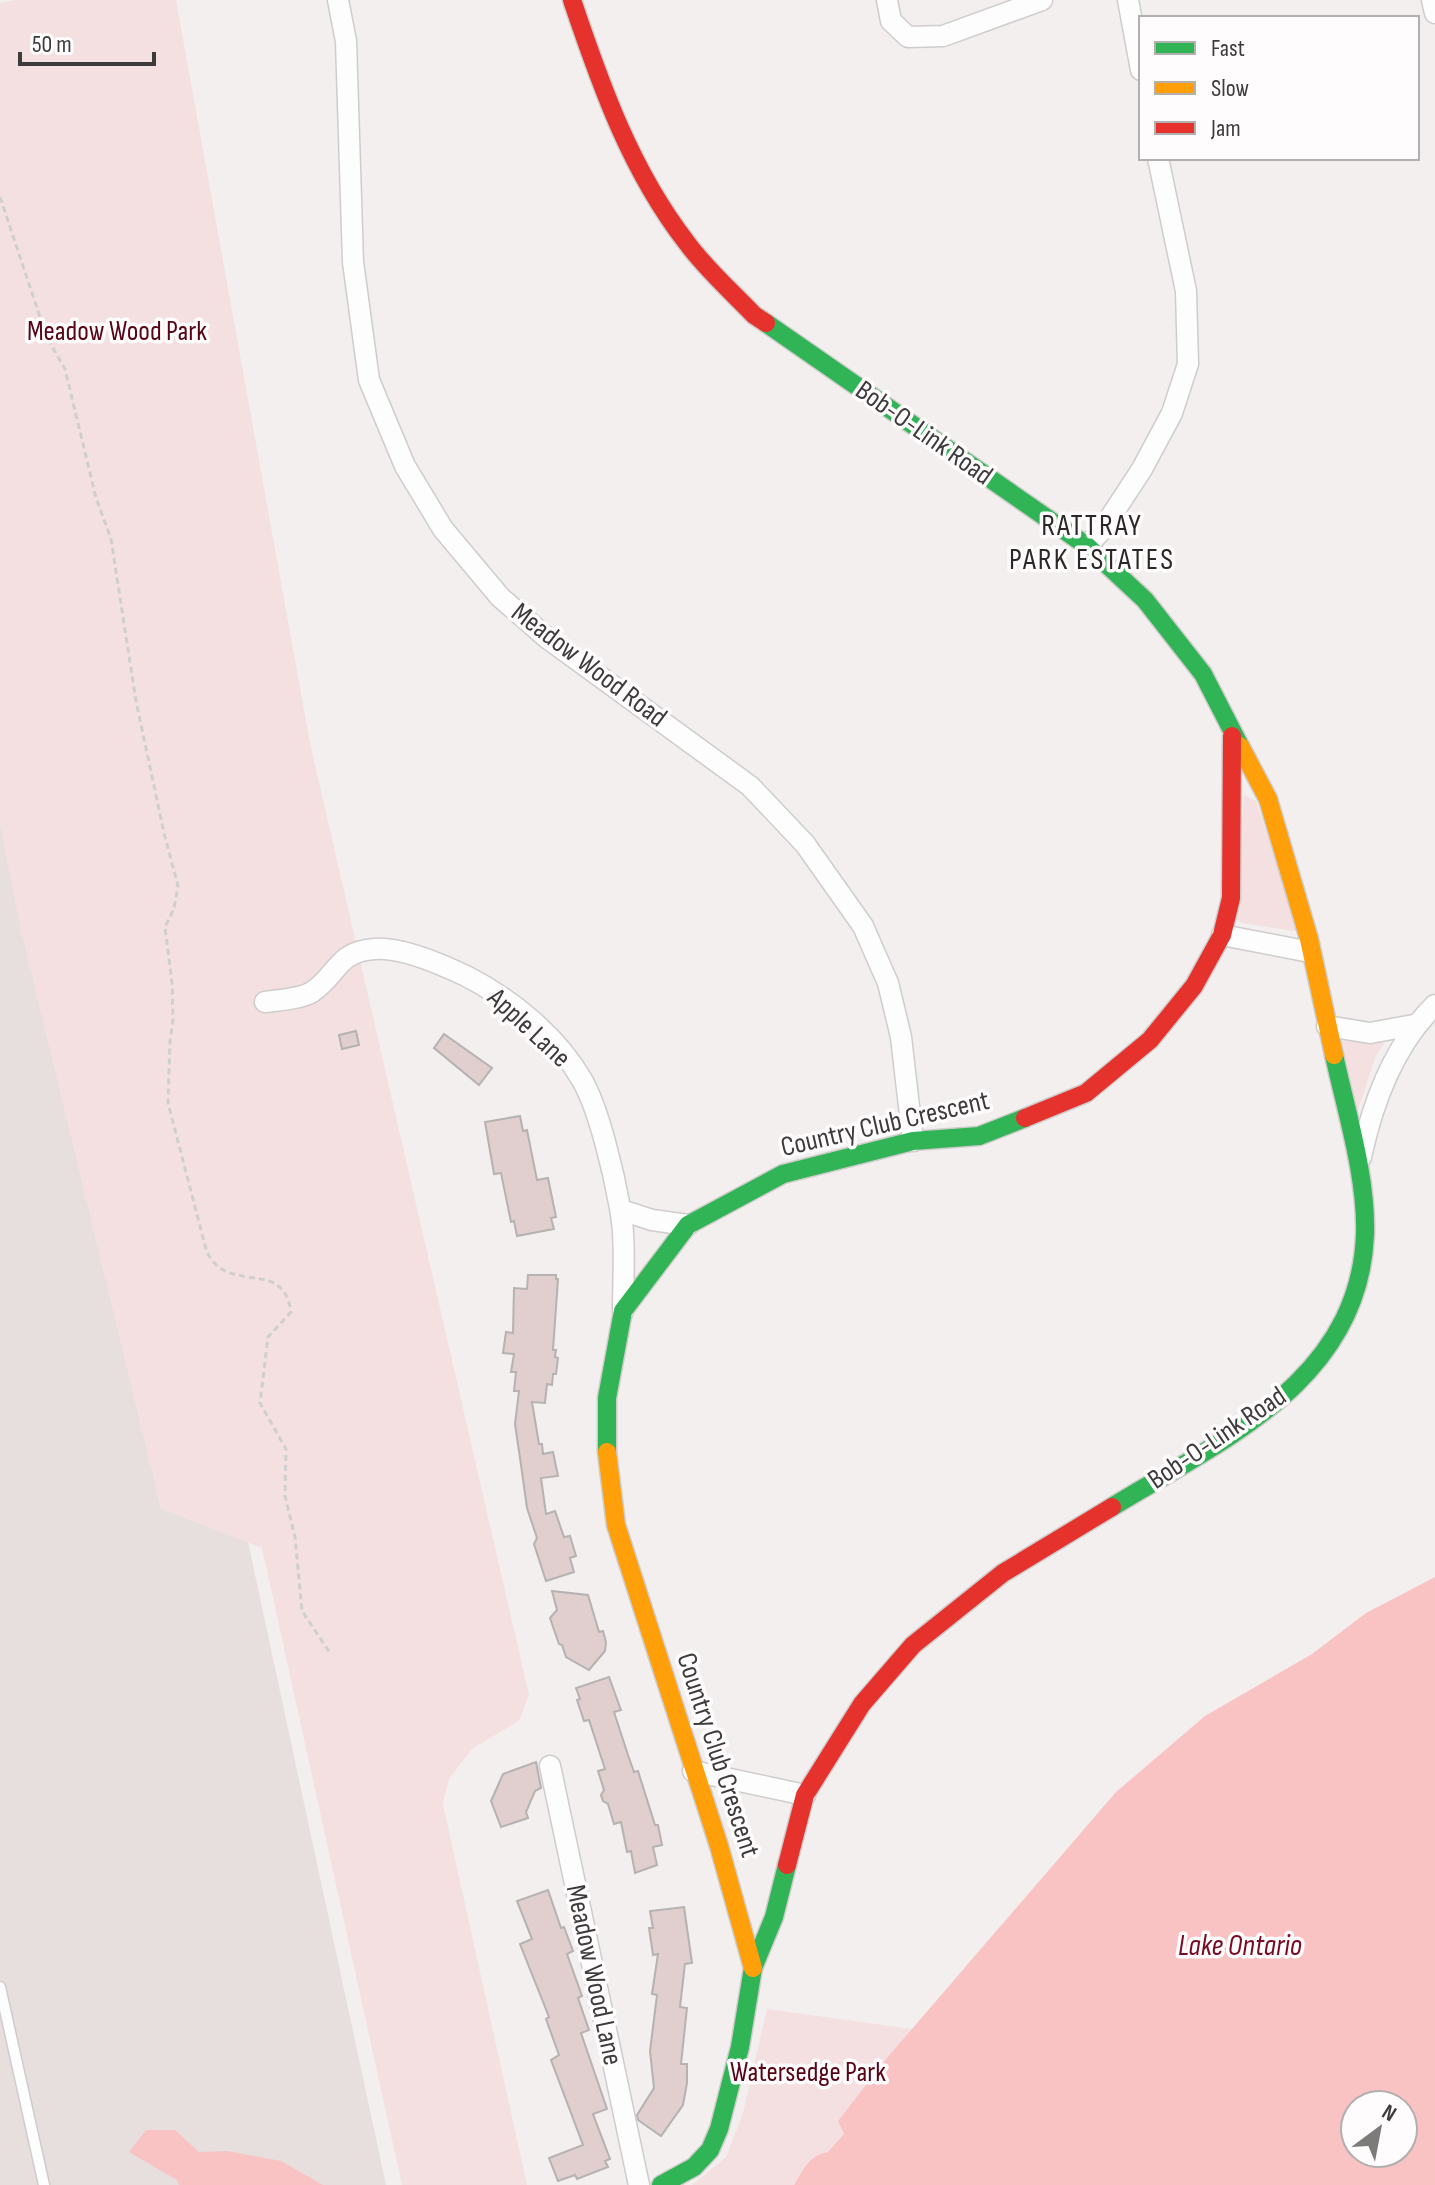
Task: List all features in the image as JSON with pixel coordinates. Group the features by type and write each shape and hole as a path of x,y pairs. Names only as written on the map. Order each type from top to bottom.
{"street":[{"name":"Meadow Wood Road","path":"338,0 346,41 353,262 369,380 405,466 443,529 500,597 547,638 750,786 805,844 863,926 888,983 901,1037 913,1141"},
{"name":"Bob-O-Link Road","path":"572,0 602,88 635,164 687,244 754,315 1087,546 1145,600 1203,674 1268,799 1310,952 1359,1169 1365,1233 1360,1278 1340,1330 1302,1381 1253,1421 1003,1573 913,1645 862,1704 805,1795 774,1917 753,1968"},
{"path":"887,0 891,21 908,37 943,36 1042,0"},
{"path":"1128,0 1139,59"},
{"path":"1432,0 1435,13"},
{"path":"1087,546 1102,530 1142,469 1172,413 1188,364 1186,291 1158,160"},
{"name":"Country Club Crescent","path":"753,1968 719,1846 616,1525 607,1457 607,1398 623,1311 688,1225 783,1174 913,1141 979,1136 1086,1093 1150,1040 1194,986 1222,935 1231,898 1232,731"},
{"path":"1222,935 1310,952"},
{"name":"Apple Lane","path":"265,1002 311,993 347,955 376,948 418,956 488,987 518,1009 567,1056 584,1083 595,1111 621,1210 623,1311"},
{"path":"1359,1169 1367,1130 1395,1057 1414,1025 1435,1005"},
{"path":"1327,1026 1370,1033 1414,1025"},
{"path":"621,1210 652,1220 688,1225"},
{"name":"Meadow Wood Lane","path":"550,1766 639,2185"},
{"path":"693,1771 805,1795"},
{"path":"661,2185 694,2167 710,2150 719,2129 740,2047 753,1968"}],"lane":[{"path":"0,1987 44,2185"}],"path":[{"path":"0,197 47,338 65,369 96,498 111,539 136,701 178,886 174,909 165,927 173,1008 168,1103 207,1253 220,1269 276,1283 289,1295 291,1312 268,1337 260,1403 286,1449 285,1496 295,1537 302,1611 330,1653"}],"shaded area":[{"path":"0,401 38,564 386,2185 0,2185"}],"green space":[{"name":"Meadow Wood Park","path":"15,0 176,0 310,743 529,1695 519,1721 472,1749 449,1779 443,1804 527,2185 402,2185 262,1548 161,1509 20,926 0,824 0,3"},
{"path":"1244,795 1256,801 1300,932 1241,923 1236,918"},
{"path":"1341,1041 1384,1043 1375,1058 1355,1119"},
{"name":"Watersedge Park","path":"767,2009 912,2029 838,2121 844,2134 828,2152 811,2160 794,2185 692,2185 726,2157 743,2113"}],"water":[{"name":"Lake Ontario","path":"1435,1577 1435,2185 794,2185 811,2160 828,2152 844,2134 838,2121 887,2058 1116,1792 1205,1716 1312,1654 1366,1613"},
{"path":"146,2130 175,2130 199,2152 227,2151 281,2161 323,2185 179,2185 177,2180 129,2152"}],"building":[{"path":"356,1031 359,1045 342,1049 339,1035"},
{"path":"444,1034 492,1068 479,1085 434,1048"},
{"path":"520,1116 523,1131 527,1130 537,1180 548,1178 556,1217 551,1218 554,1229 517,1236 501,1173 494,1174 485,1122"},
{"path":"528,1275 556,1275 558,1279 553,1350 556,1350 555,1357 558,1358 556,1374 553,1374 552,1385 547,1384 545,1403 532,1402 539,1444 542,1444 543,1454 553,1452 558,1476 541,1478 546,1514 555,1511 564,1537 570,1536 576,1556 570,1558 574,1572 546,1581 534,1544 537,1538 527,1508 515,1424 519,1391 514,1391 516,1372 511,1372 514,1354 503,1353 506,1332 513,1333 514,1288 527,1289"},
{"path":"552,1591 588,1595 599,1632 603,1631 606,1642 605,1651 589,1670 566,1657 559,1644 550,1618 557,1610"},
{"path":"609,1677 621,1710 614,1712 634,1772 638,1771 655,1825 658,1825 662,1845 653,1847 657,1865 635,1873 621,1822 614,1824 608,1804 603,1801 601,1795 604,1790 598,1771 605,1769 589,1720 584,1721 577,1700 580,1699 576,1688"},
{"path":"536,1762 541,1788 535,1791 526,1812 528,1818 501,1827 491,1801 503,1774"},
{"path":"548,1890 573,1951 567,1954 582,1996 578,1998 589,2030 581,2033 607,2109 593,2114 610,2159 605,2161 608,2167 577,2179 575,2175 558,2181 549,2158 583,2145 551,2060 559,2055 546,2019 549,2017 520,1944 532,1939 517,1901"},
{"path":"684,1907 692,1963 685,1964 680,2007 687,2008 681,2064 687,2064 687,2083 683,2105 661,2136 638,2120 637,2115 654,2088 650,2051 657,1995 652,1994 658,1954 653,1955 650,1911"}],"traffic: fast":[{"path":"766,323 1087,546 1145,600 1203,674 1240,746"},
{"path":"1112,1507 1197,1457 1277,1401 1311,1368 1338,1330 1357,1286 1365,1213 1355,1144 1334,1055"},
{"path":"607,1452 607,1398 623,1311 688,1225 783,1174 913,1141 979,1136 1025,1118"},
{"path":"661,2185 694,2167 710,2150 719,2129 740,2047 753,1968 774,1917 787,1865"}],"traffic: slow":[{"path":"1240,746 1268,799 1309,939 1334,1055"},
{"path":"607,1452 616,1525 719,1846 753,1968"}],"traffic: jam":[{"path":"572,0 606,96 649,187 702,262 754,315 766,323"},
{"path":"1025,1118 1086,1093 1150,1040 1194,986 1222,935 1231,898 1232,736"},
{"path":"787,1865 805,1795 862,1704 913,1645 1003,1573 1112,1507"}],"district":[{"name":"RATTRAY PARK ESTATES","path":"1092,543"}]}
